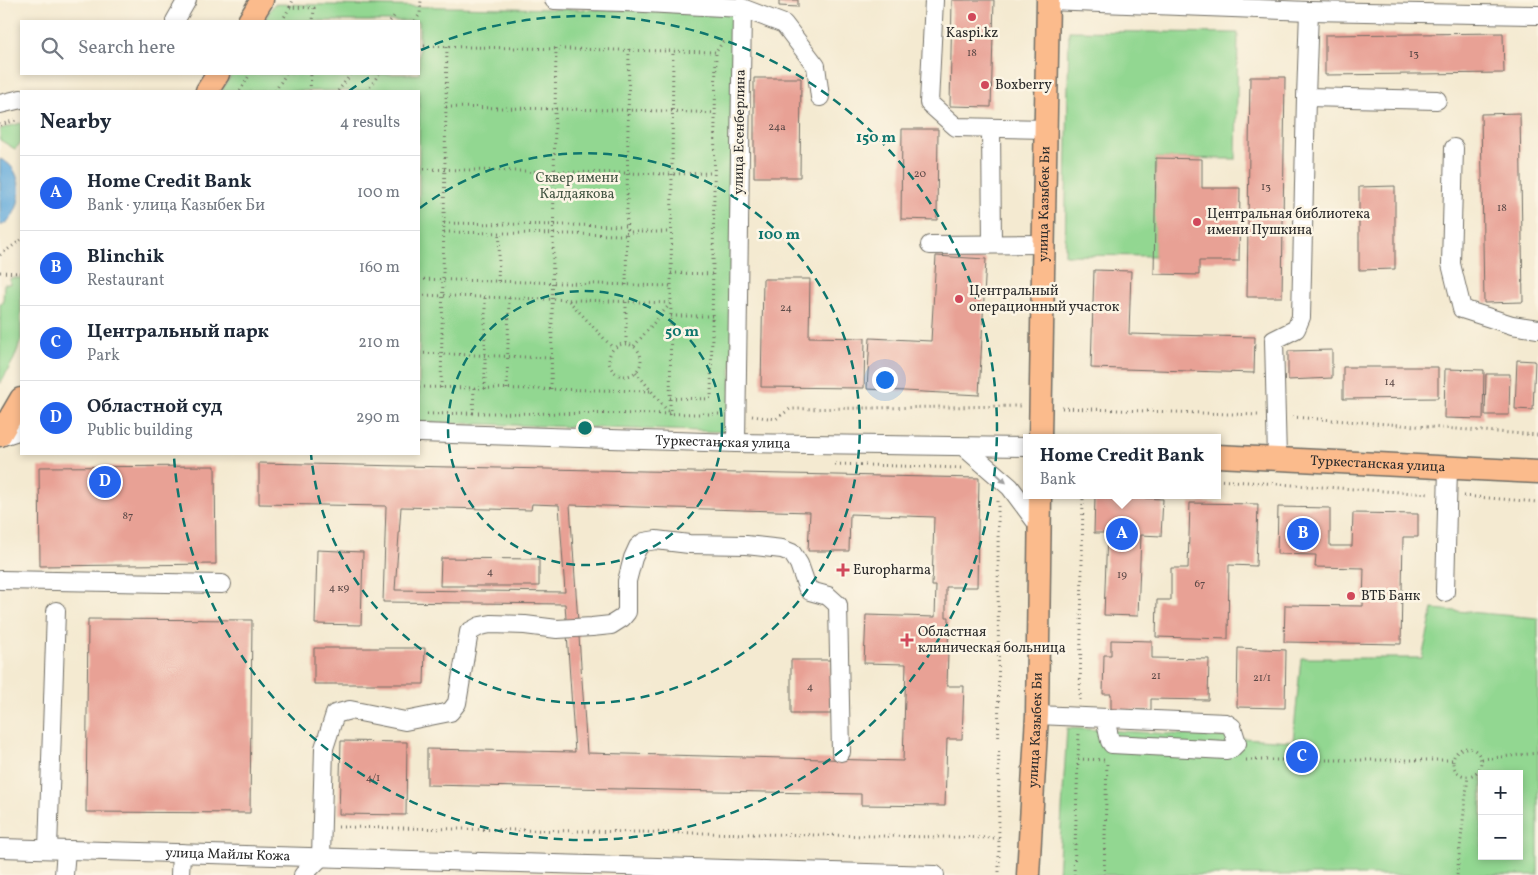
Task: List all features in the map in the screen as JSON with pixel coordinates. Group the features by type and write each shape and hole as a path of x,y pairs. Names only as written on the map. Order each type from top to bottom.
{"main road":[{"path":"250,20 262,0"},
{"name":"улица Казыбек Би","path":"1040,434 1048,1"},
{"path":"208,90 217,75"},
{"path":"0,436 20,402"},
{"name":"Туркестанская улица","path":"1221,456 1538,472"},
{"name":"улица Казыбек Би","path":"1028,875 1037,715 1040,499"}],"street":[{"path":"176,20 187,0"},
{"path":"554,0 625,1 742,8 784,24 816,66 820,97"},
{"path":"934,0 929,103 956,127 1046,129"},
{"path":"1048,1 1092,1 1309,11 1538,16"},
{"name":"улица Есенберлина","path":"736,443 742,8"},
{"path":"1276,459 1274,340 1296,329 1301,317 1309,11"},
{"path":"1306,97 1436,100"},
{"path":"0,104 20,100"},
{"path":"991,128 992,244"},
{"path":"1454,148 1451,264 1462,310 1512,325 1538,329"},
{"path":"930,245 1045,244"},
{"path":"0,436 20,430"},
{"name":"Туркестанская улица","path":"420,433 736,443 1023,447"},
{"path":"964,447 1010,487 1039,526"},
{"path":"1445,592 1448,467"},
{"path":"304,875 321,857 324,748 336,714 350,710 405,721 450,712 457,703 469,632 480,626 501,624 557,629 592,628 611,625 622,618 627,612 627,581 633,558 638,547 644,542 656,540 689,544 746,545 782,549 792,553 799,564 810,591 828,596 835,600 838,605 841,752"},
{"path":"0,580 222,584"},
{"path":"48,849 56,611"},
{"path":"1037,715 1226,723 1232,727 1237,742 1231,749 1226,750 1112,744 1105,718"},
{"name":"улица Майлы Кожа","path":"0,848 321,857 502,869 935,875"},
{"path":"64,875 66,850"},
{"path":"180,875 181,853"}],"path":[{"path":"283,20 293,0"},
{"path":"416,20 420,14 421,0"},
{"path":"290,7 314,8 313,20"},
{"path":"391,20 395,15"},
{"path":"670,398 711,398 716,52 727,36"},
{"path":"420,46 716,52"},
{"path":"441,388 448,46"},
{"path":"550,389 556,48"},
{"path":"626,285 630,50"},
{"path":"670,414 673,50"},
{"path":"241,90 249,75"},
{"path":"276,90 285,75"},
{"path":"310,90 311,75"},
{"path":"339,90 350,75"},
{"path":"368,90 378,75"},
{"path":"446,107 672,111 715,114"},
{"path":"0,125 20,119"},
{"path":"420,169 672,174 714,173"},
{"path":"444,223 626,226"},
{"path":"444,232 626,234 671,232"},
{"path":"498,280 500,233"},
{"path":"0,255 20,241"},
{"path":"0,272 20,273"},
{"path":"671,273 713,274"},
{"path":"420,279 671,286"},
{"path":"420,296 671,303"},
{"path":"485,297 485,389"},
{"path":"506,389 508,298"},
{"path":"568,300 613,348"},
{"path":"626,302 626,343"},
{"path":"634,346 671,303"},
{"path":"671,316 712,316"},
{"path":"626,343 634,346 639,351 641,357 640,365 636,372 624,376 614,372 608,360 613,348 619,344 626,343"},
{"path":"420,354 551,358"},
{"path":"636,372 670,414"},
{"path":"420,387 652,391"},
{"path":"473,413 474,388"},
{"path":"420,414 736,414 776,419 790,409 1026,406"},
{"path":"1062,408 1276,416 1538,435"},
{"path":"1221,480 1538,502"},
{"path":"999,875 997,501 1002,496"},
{"path":"1074,875 1080,717 1083,499"},
{"path":"1467,748 1476,751 1482,759 1480,769 1473,776 1463,776 1455,770 1453,760 1458,751 1467,748"},
{"path":"1482,759 1538,752"},
{"path":"1078,759 1108,760 1104,875"},
{"path":"1246,760 1453,760"},
{"path":"1457,875 1468,776"},
{"path":"322,826 1000,838"}],"green space":[{"name":"Сквер имени Калдаякова","path":"274,4 739,12 730,432 420,422 420,90 222,90 231,75 420,75 420,20 265,20"},
{"path":"1069,31 1238,33 1236,159 1156,158 1155,256 1065,255"},
{"path":"20,123 20,144 15,149 0,140 0,129"},
{"path":"10,278 20,278 20,343 14,359 0,384 0,303 3,303 4,284 10,284"},
{"path":"1433,609 1538,618 1538,875 1058,875 1067,728 1293,741 1301,658 1422,658"}],"water":[{"path":"0,159 9,164 15,172 20,192 14,213 8,221 0,226"}],"building":[{"path":"779,0 798,0 798,7 779,6"},
{"path":"952,0 994,0 991,107 950,106"},
{"path":"1503,33 1504,73 1325,75 1325,35"},
{"path":"1250,77 1285,77 1282,297 1247,297"},
{"path":"754,78 801,78 800,177 754,177"},
{"path":"1520,113 1523,302 1484,303 1481,114"},
{"path":"902,129 938,129 937,220 901,219"},
{"name":"Центральная библиотека имени Пушкина","path":"1156,158 1202,159 1202,188 1240,188 1239,261 1199,261 1199,275 1154,274"},
{"path":"1395,186 1395,269 1359,270 1359,187"},
{"name":"Центральный операционный участок","path":"936,256 986,259 979,395 867,389 870,338 931,341"},
{"path":"1094,270 1131,271 1129,334 1255,337 1254,373 1091,368"},
{"path":"763,279 810,279 809,337 865,338 864,388 761,387"},
{"path":"1332,350 1332,378 1288,380 1288,351"},
{"path":"1517,360 1535,361 1533,410 1515,409"},
{"path":"1343,367 1438,367 1438,398 1343,399"},
{"path":"1445,369 1484,370 1483,419 1444,418"},
{"path":"1486,374 1510,374 1509,415 1485,415"},
{"name":"Областная клиническая больница","path":"259,463 979,478 977,587 946,587 946,617 949,617 947,686 964,686 962,739 947,739 945,806 861,805 861,794 427,785 427,749 575,752 565,604 383,602 386,506 259,504","holes":["532,504 559,505 565,592 395,590 401,507 531,510","570,505 810,512 808,551 849,551 850,514 934,517 932,586 936,586 935,617 866,615 864,663 906,664 903,761 587,753"]},
{"path":"215,466 216,564 40,566 39,467"},
{"path":"1095,499 1163,499 1161,536 1141,535 1138,616 1104,615 1107,533 1094,533"},
{"path":"1190,503 1258,504 1256,566 1229,565 1228,639 1156,637 1157,600 1171,600 1171,568 1188,568"},
{"path":"1278,507 1330,508 1330,546 1352,546 1353,513 1418,514 1418,537 1403,537 1401,644 1284,642 1285,605 1363,606 1364,568 1315,567 1316,555 1277,554"},
{"path":"317,550 363,552 361,625 315,624"},
{"path":"441,558 539,559 539,586 440,586"},
{"path":"88,619 252,620 250,813 86,812"},
{"path":"1111,640 1152,641 1152,658 1209,659 1208,700 1151,699 1151,710 1111,710 1111,694 1103,694 1104,655 1111,655"},
{"path":"314,648 425,648 424,684 314,684"},
{"path":"1238,648 1286,650 1285,708 1237,707"},
{"path":"791,660 830,660 831,714 791,714"},
{"path":"341,741 407,742 406,815 339,814"}],"place":[{"name":"Kaspi.kz","path":"972,17"},
{"name":"Boxberry","path":"985,85"},
{"name":"Центральная библиотека имени Пушкина","path":"1197,222"},
{"name":"Центральный операционный участок","path":"959,299"},
{"name":"Областной суд","path":"105,482"},
{"name":"Home Credit Bank","path":"1122,534"},
{"name":"Blinchik","path":"1303,534"},
{"name":"Europharma","path":"843,570"},
{"name":"ВТБ Банк","path":"1351,596"},
{"name":"Областная клиническая больница","path":"907,640"},
{"name":"Центральный парк","path":"1302,757"}]}
